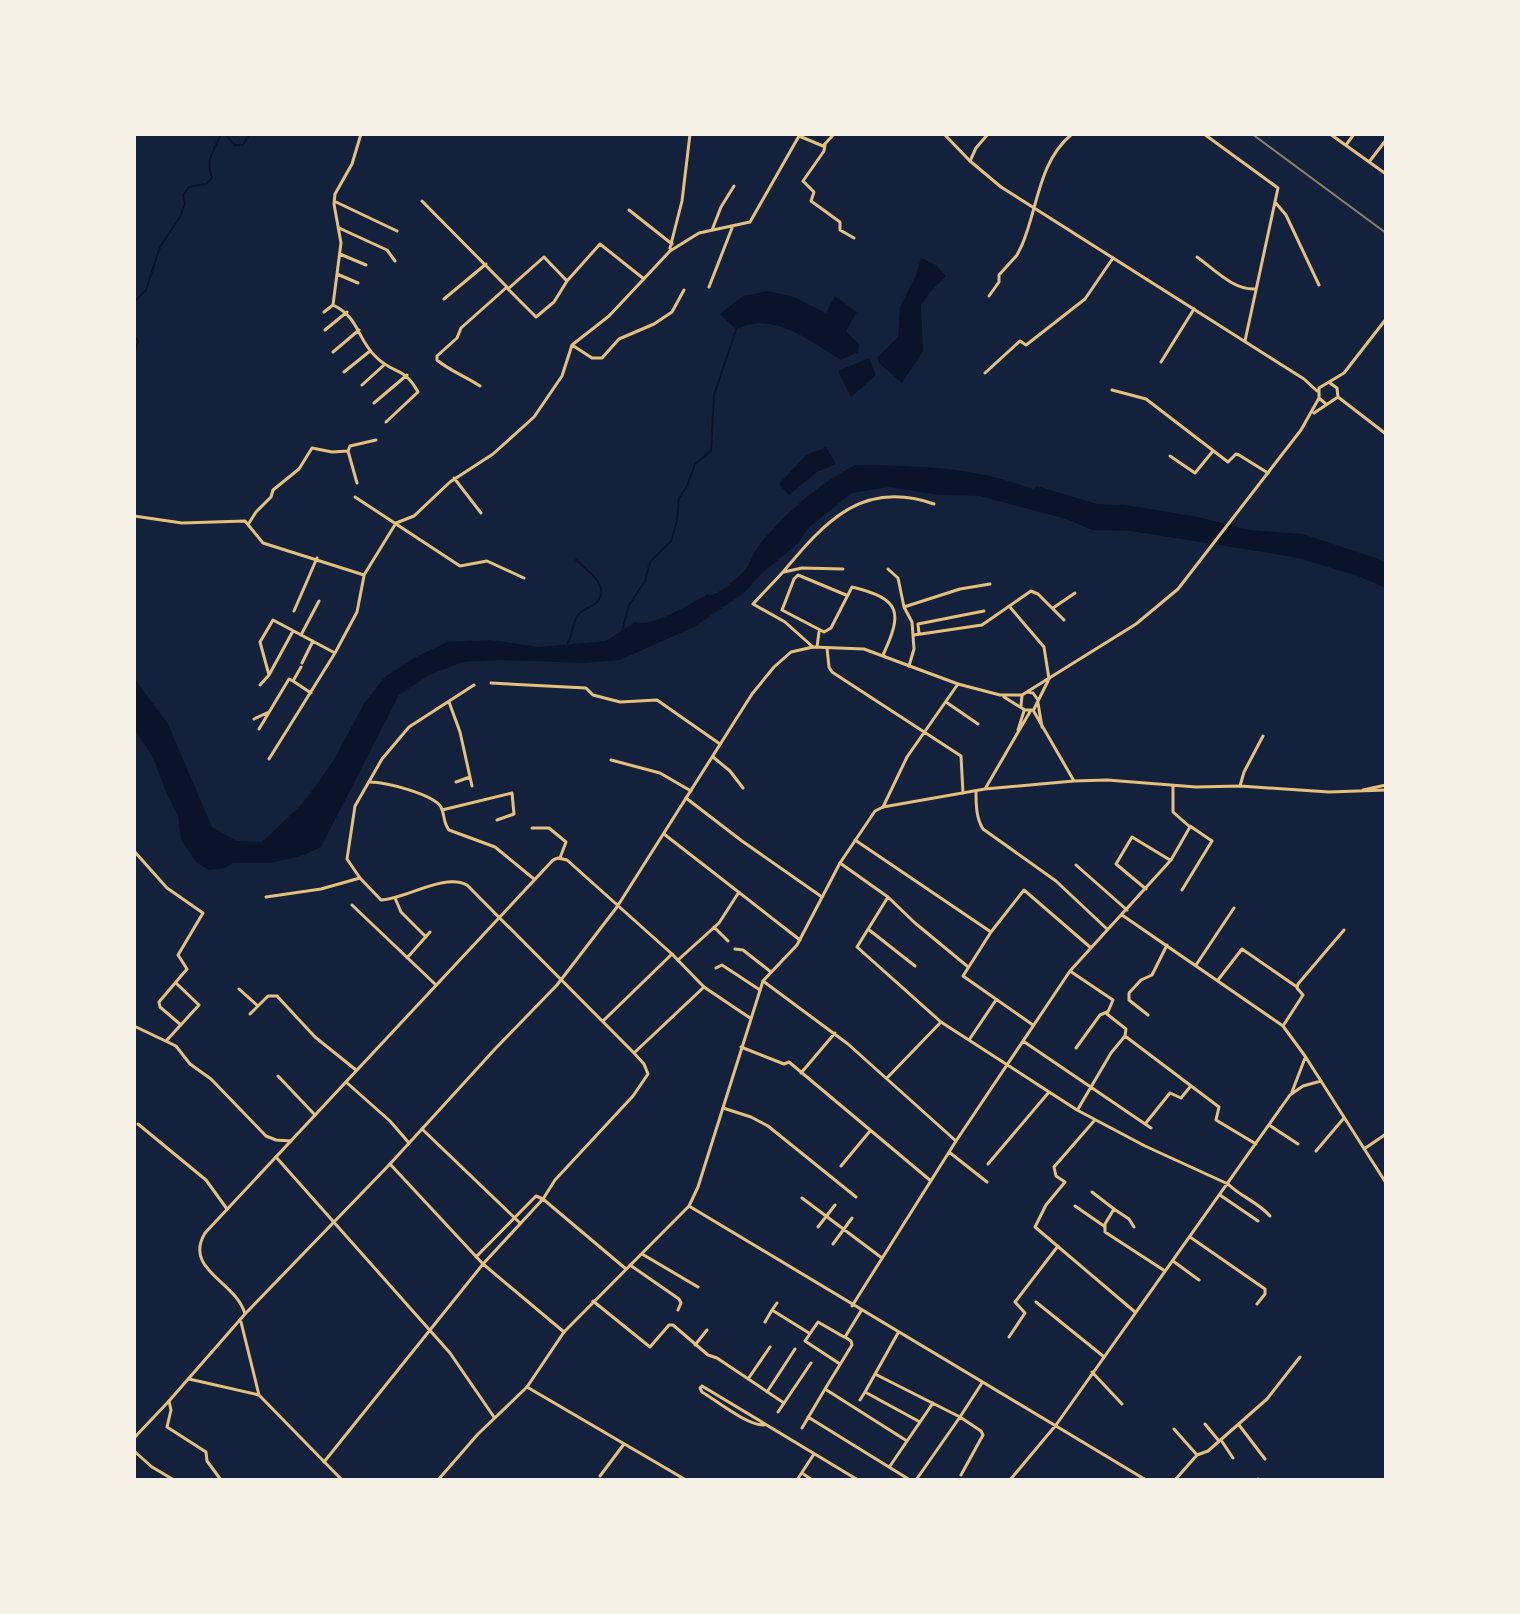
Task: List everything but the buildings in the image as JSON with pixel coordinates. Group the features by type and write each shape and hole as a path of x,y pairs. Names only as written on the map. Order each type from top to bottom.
{"street":[{"path":"324,312 333,305 340,254 335,194 352,164 361,134"},
{"path":"670,251 682,201 690,134"},
{"path":"834,134 803,181 814,192 811,201 840,222 840,230 854,238"},
{"path":"944,134 1001,187 1304,379 1321,385 1344,373"},
{"path":"970,161 988,134"},
{"path":"989,296 998,284 999,275 1022,245 1051,160 1061,143 1072,134"},
{"path":"1204,134 1278,188 1244,343"},
{"path":"1330,134 1386,174"},
{"path":"1346,145 1354,134"},
{"path":"269,759 335,653 357,612 364,575 396,523 414,516 454,478 493,454 534,417 562,376 572,345 609,316 670,251 699,233 746,225 754,219 799,136 825,145"},
{"path":"1369,162 1386,140"},
{"path":"712,230 734,186"},
{"path":"334,201 397,231"},
{"path":"422,201 536,317 554,302 567,281 600,244 644,279"},
{"path":"1275,202 1286,215 1319,285"},
{"path":"629,210 672,244"},
{"path":"339,228 387,250 395,261"},
{"path":"709,287 732,228"},
{"path":"340,254 366,265"},
{"path":"480,386 448,369 437,360 437,356 457,338 461,328 544,257 567,281"},
{"path":"1197,257 1229,281 1246,289 1255,289"},
{"path":"985,373 1013,346 1020,341 1026,345 1085,299 1113,258"},
{"path":"444,299 486,264"},
{"path":"337,274 358,283"},
{"path":"572,345 592,358 602,358 619,339 654,324 672,312 684,290"},
{"path":"333,305 347,312 370,351 384,365 407,375 417,394 386,422"},
{"path":"1161,362 1194,309"},
{"path":"325,330 347,312"},
{"path":"1386,319 1344,373 1337,388 1338,397 1386,434"},
{"path":"333,352 359,330"},
{"path":"344,372 370,351"},
{"path":"362,385 384,365"},
{"path":"374,403 407,375"},
{"path":"1304,379 1326,404"},
{"path":"1330,383 1337,388"},
{"path":"1317,391 1321,385"},
{"path":"1112,390 1146,399 1228,462 1236,454 1268,473"},
{"path":"1311,415 1338,397"},
{"path":"1025,694 1157,609 1178,589 1311,415 1319,398"},
{"path":"357,483 348,451 350,446 376,440"},
{"path":"249,523 271,497 273,490 299,469 311,448 348,451"},
{"path":"1170,456 1195,473 1213,451"},
{"path":"454,478 481,513"},
{"path":"355,497 460,566 487,561 524,578"},
{"path":"815,647 785,622 754,605 830,519 853,505 882,497 910,497 934,504"},
{"path":"134,516 182,523 233,519 249,523 263,543 364,575"},
{"path":"294,611 317,558"},
{"path":"782,572 802,568 843,569"},
{"path":"888,569 898,578 904,607 917,634"},
{"path":"846,595 800,575 795,577 782,610 819,632 830,630 846,595 855,587 894,608 897,621 883,655"},
{"path":"904,607 960,589 990,584"},
{"path":"917,634 982,625 1033,591 1064,620"},
{"path":"1053,608 1075,593"},
{"path":"301,635 319,601"},
{"path":"985,789 1048,680 1044,647 1009,606"},
{"path":"909,666 918,624 984,611"},
{"path":"269,675 260,642 273,620 335,653"},
{"path":"260,685 269,675 293,631"},
{"path":"815,647 819,632"},
{"path":"293,681 313,641"},
{"path":"826,647 832,672 961,757 963,793"},
{"path":"134,1438 245,1314 560,981 617,907 752,694 774,667 798,648 864,649 958,684 1000,695 1032,710 1074,781"},
{"path":"259,729 289,679 311,693"},
{"path":"491,683 586,688 593,695 620,702 653,699 666,704 721,744"},
{"path":"883,807 907,757 958,684"},
{"path":"324,1462 483,1264 543,1199 555,1180 621,1110 644,1080 647,1070 634,1053 467,885 452,880 395,898 379,898 360,878 346,854 355,806 382,759 416,722 474,685"},
{"path":"1000,695 1033,693 1038,702 1042,727"},
{"path":"1018,730 1025,694"},
{"path":"449,702 460,732 472,786"},
{"path":"946,702 978,724"},
{"path":"254,719 269,712"},
{"path":"1240,786 1263,736"},
{"path":"713,757 730,771 743,788"},
{"path":"611,760 660,773 691,791"},
{"path":"456,782 470,777"},
{"path":"438,1480 494,1417 527,1387 564,1332 689,1206 698,1187 763,981 800,940 840,863 872,814 883,807 985,789 1074,781 1107,780 1173,786 1240,786 1329,792 1386,788"},
{"path":"370,782 420,794 436,802 449,830 495,847 534,879"},
{"path":"1173,786 1173,812 1212,841 1182,890"},
{"path":"976,791 976,805 983,829 1056,881 1107,929"},
{"path":"442,810 512,793 513,815 497,820"},
{"path":"686,798 822,897"},
{"path":"852,1306 956,1141 1070,971 1171,860 1190,826"},
{"path":"532,828 549,828 566,842 560,858"},
{"path":"664,834 800,940"},
{"path":"1146,889 1116,864 1132,837 1171,860"},
{"path":"855,840 991,932"},
{"path":"134,851 167,888 203,912 178,955 187,969 159,1004 181,1025"},
{"path":"245,1314 238,1296 206,1268 201,1259 201,1239 553,860 567,860 672,954 704,987 750,1018"},
{"path":"840,863 888,897 967,966"},
{"path":"1076,865 1127,910"},
{"path":"266,897 321,889 360,878"},
{"path":"1033,1025 962,973 991,932 1024,890 1090,947"},
{"path":"678,960 714,927 739,892"},
{"path":"888,897 857,947 941,1022 1094,1121 1228,1184 1241,1196 1260,1205 1270,1216"},
{"path":"395,898 401,912 426,937"},
{"path":"352,905 437,986"},
{"path":"1196,965 1234,908"},
{"path":"1122,915 1283,1026 1386,1183"},
{"path":"714,927 728,941"},
{"path":"868,929 915,966"},
{"path":"1297,987 1344,930"},
{"path":"407,958 430,932"},
{"path":"1148,1015 1129,1000 1129,993 1141,980 1152,975 1167,945"},
{"path":"735,949 745,951 771,972"},
{"path":"1218,980 1242,949 1297,987 1303,995 1283,1026"},
{"path":"602,1021 672,954"},
{"path":"716,968 722,965 760,990"},
{"path":"1070,971 1113,1000 1107,1012 1100,1015 1076,1048"},
{"path":"763,981 835,1033 956,1141"},
{"path":"167,1040 199,1004 176,983"},
{"path":"634,1053 704,987"},
{"path":"239,989 258,1006"},
{"path":"250,1014 268,996 277,996 315,1037 356,1070"},
{"path":"969,1040 996,999"},
{"path":"1077,1110 1125,1036 1126,1029 1107,1012"},
{"path":"887,1078 941,1022"},
{"path":"134,1026 167,1040 190,1064 226,1092 266,1136 291,1141"},
{"path":"801,1073 835,1033"},
{"path":"1125,1036 1220,1108 1216,1120 1256,1144"},
{"path":"1023,1041 1151,1128"},
{"path":"741,1047 784,1064 789,1062 931,1181"},
{"path":"1010,1480 1056,1425 1256,1144 1290,1095 1305,1056"},
{"path":"278,1076 315,1115"},
{"path":"1290,1095 1303,1086 1321,1081"},
{"path":"346,1082 390,1121 409,1143"},
{"path":"1145,1124 1170,1093 1181,1098 1190,1087"},
{"path":"988,1164 1049,1092"},
{"path":"723,1108 768,1126 856,1197"},
{"path":"1316,1151 1344,1118"},
{"path":"1094,1121 1054,1167 1056,1176 1065,1182 1035,1227 1135,1312"},
{"path":"138,1124 206,1180 227,1209"},
{"path":"1269,1125 1298,1144"},
{"path":"422,1129 520,1223"},
{"path":"841,1166 870,1131"},
{"path":"1364,1149 1386,1134"},
{"path":"949,1152 987,1182"},
{"path":"276,1157 454,1358 494,1417"},
{"path":"390,1164 483,1264 564,1332"},
{"path":"1092,1192 1129,1219 1134,1227"},
{"path":"1220,1195 1258,1221"},
{"path":"476,1257 533,1196 543,1199 628,1267 679,1299 678,1310"},
{"path":"802,1198 882,1258"},
{"path":"818,1227 835,1205"},
{"path":"689,1206 1146,1480"},
{"path":"1075,1206 1104,1226"},
{"path":"1114,1209 1104,1226 1105,1232 1165,1271"},
{"path":"833,1244 852,1218"},
{"path":"1190,1237 1265,1289 1257,1304"},
{"path":"1009,1337 1025,1313 1015,1302 1059,1246"},
{"path":"642,1254 698,1287"},
{"path":"1173,1261 1199,1280"},
{"path":"593,1301 650,1347 671,1325 695,1345 784,1403"},
{"path":"1036,1302 1103,1356"},
{"path":"765,1322 777,1303"},
{"path":"772,1310 809,1333"},
{"path":"845,1337 861,1311"},
{"path":"240,1321 259,1395 342,1480"},
{"path":"802,1428 852,1345 851,1341 819,1322 805,1343 840,1364"},
{"path":"695,1345 707,1330"},
{"path":"860,1400 898,1333"},
{"path":"748,1379 770,1347"},
{"path":"767,1392 795,1349"},
{"path":"1175,1480 1197,1455 1208,1451 1267,1399 1300,1357"},
{"path":"778,1412 811,1363"},
{"path":"1092,1372 1122,1404"},
{"path":"875,1374 960,1417 983,1435 961,1475"},
{"path":"189,1379 259,1395"},
{"path":"916,1480 982,1383"},
{"path":"527,1387 686,1480"},
{"path":"764,1425 754,1424 727,1408 702,1392 700,1387 858,1480"},
{"path":"825,1389 907,1441"},
{"path":"865,1392 920,1422"},
{"path":"169,1401 171,1410 167,1427 206,1452 207,1461 221,1480"},
{"path":"727,1408 730,1403"},
{"path":"889,1467 933,1403"},
{"path":"808,1417 910,1480"},
{"path":"1205,1424 1233,1458"},
{"path":"1239,1425 1265,1459"},
{"path":"1174,1429 1197,1455"},
{"path":"600,1476 624,1444"},
{"path":"134,1451 174,1480"},
{"path":"797,1480 814,1454"},
{"path":"802,1473 812,1480"},
{"path":"845,1480 849,1475"}],"water":[{"path":"921,258 936,265 946,276 921,305 923,351 902,383 877,358 898,337 900,307"},
{"path":"768,291 794,297 826,313 835,296 857,312 846,331 859,344 858,352 841,360 790,330 763,323 736,330 720,314 743,296"},
{"path":"869,358 876,375 851,397 838,371"},
{"path":"826,447 836,464 817,472 789,495 779,484 806,455"},
{"path":"855,465 966,472 1033,489 1037,486 1097,504 1126,505 1198,517 1249,530 1303,534 1386,563 1386,588 1358,576 1294,557 1131,531 1092,530 1066,519 980,496 938,495 890,487 852,493 809,527 798,543 744,593 694,627 620,660 585,663 463,662 429,675 399,695 321,847 304,855 271,863 233,863 225,868 209,870 197,863 181,840 178,815 153,758 134,728 134,678 168,724 212,827 237,841 262,842 302,804 317,784 365,702 386,676 447,642 491,640 538,647 606,641 635,622 650,622 669,615 730,584 746,568 760,544 780,521 816,490"}],"waterway":[{"path":"134,302 146,290 160,247 180,217 185,204 183,195 189,187 206,184 212,178 210,160 221,134"},
{"path":"225,134 235,145 243,145 249,134"},
{"path":"622,631 629,605 645,581 650,562 671,541 679,498 695,464 711,451 714,395 736,330"},
{"path":"134,336 138,341 134,355"},
{"path":"568,643 577,616 601,596 596,579 576,560"}],"railway":[{"path":"1252,134 1386,233"}]}
